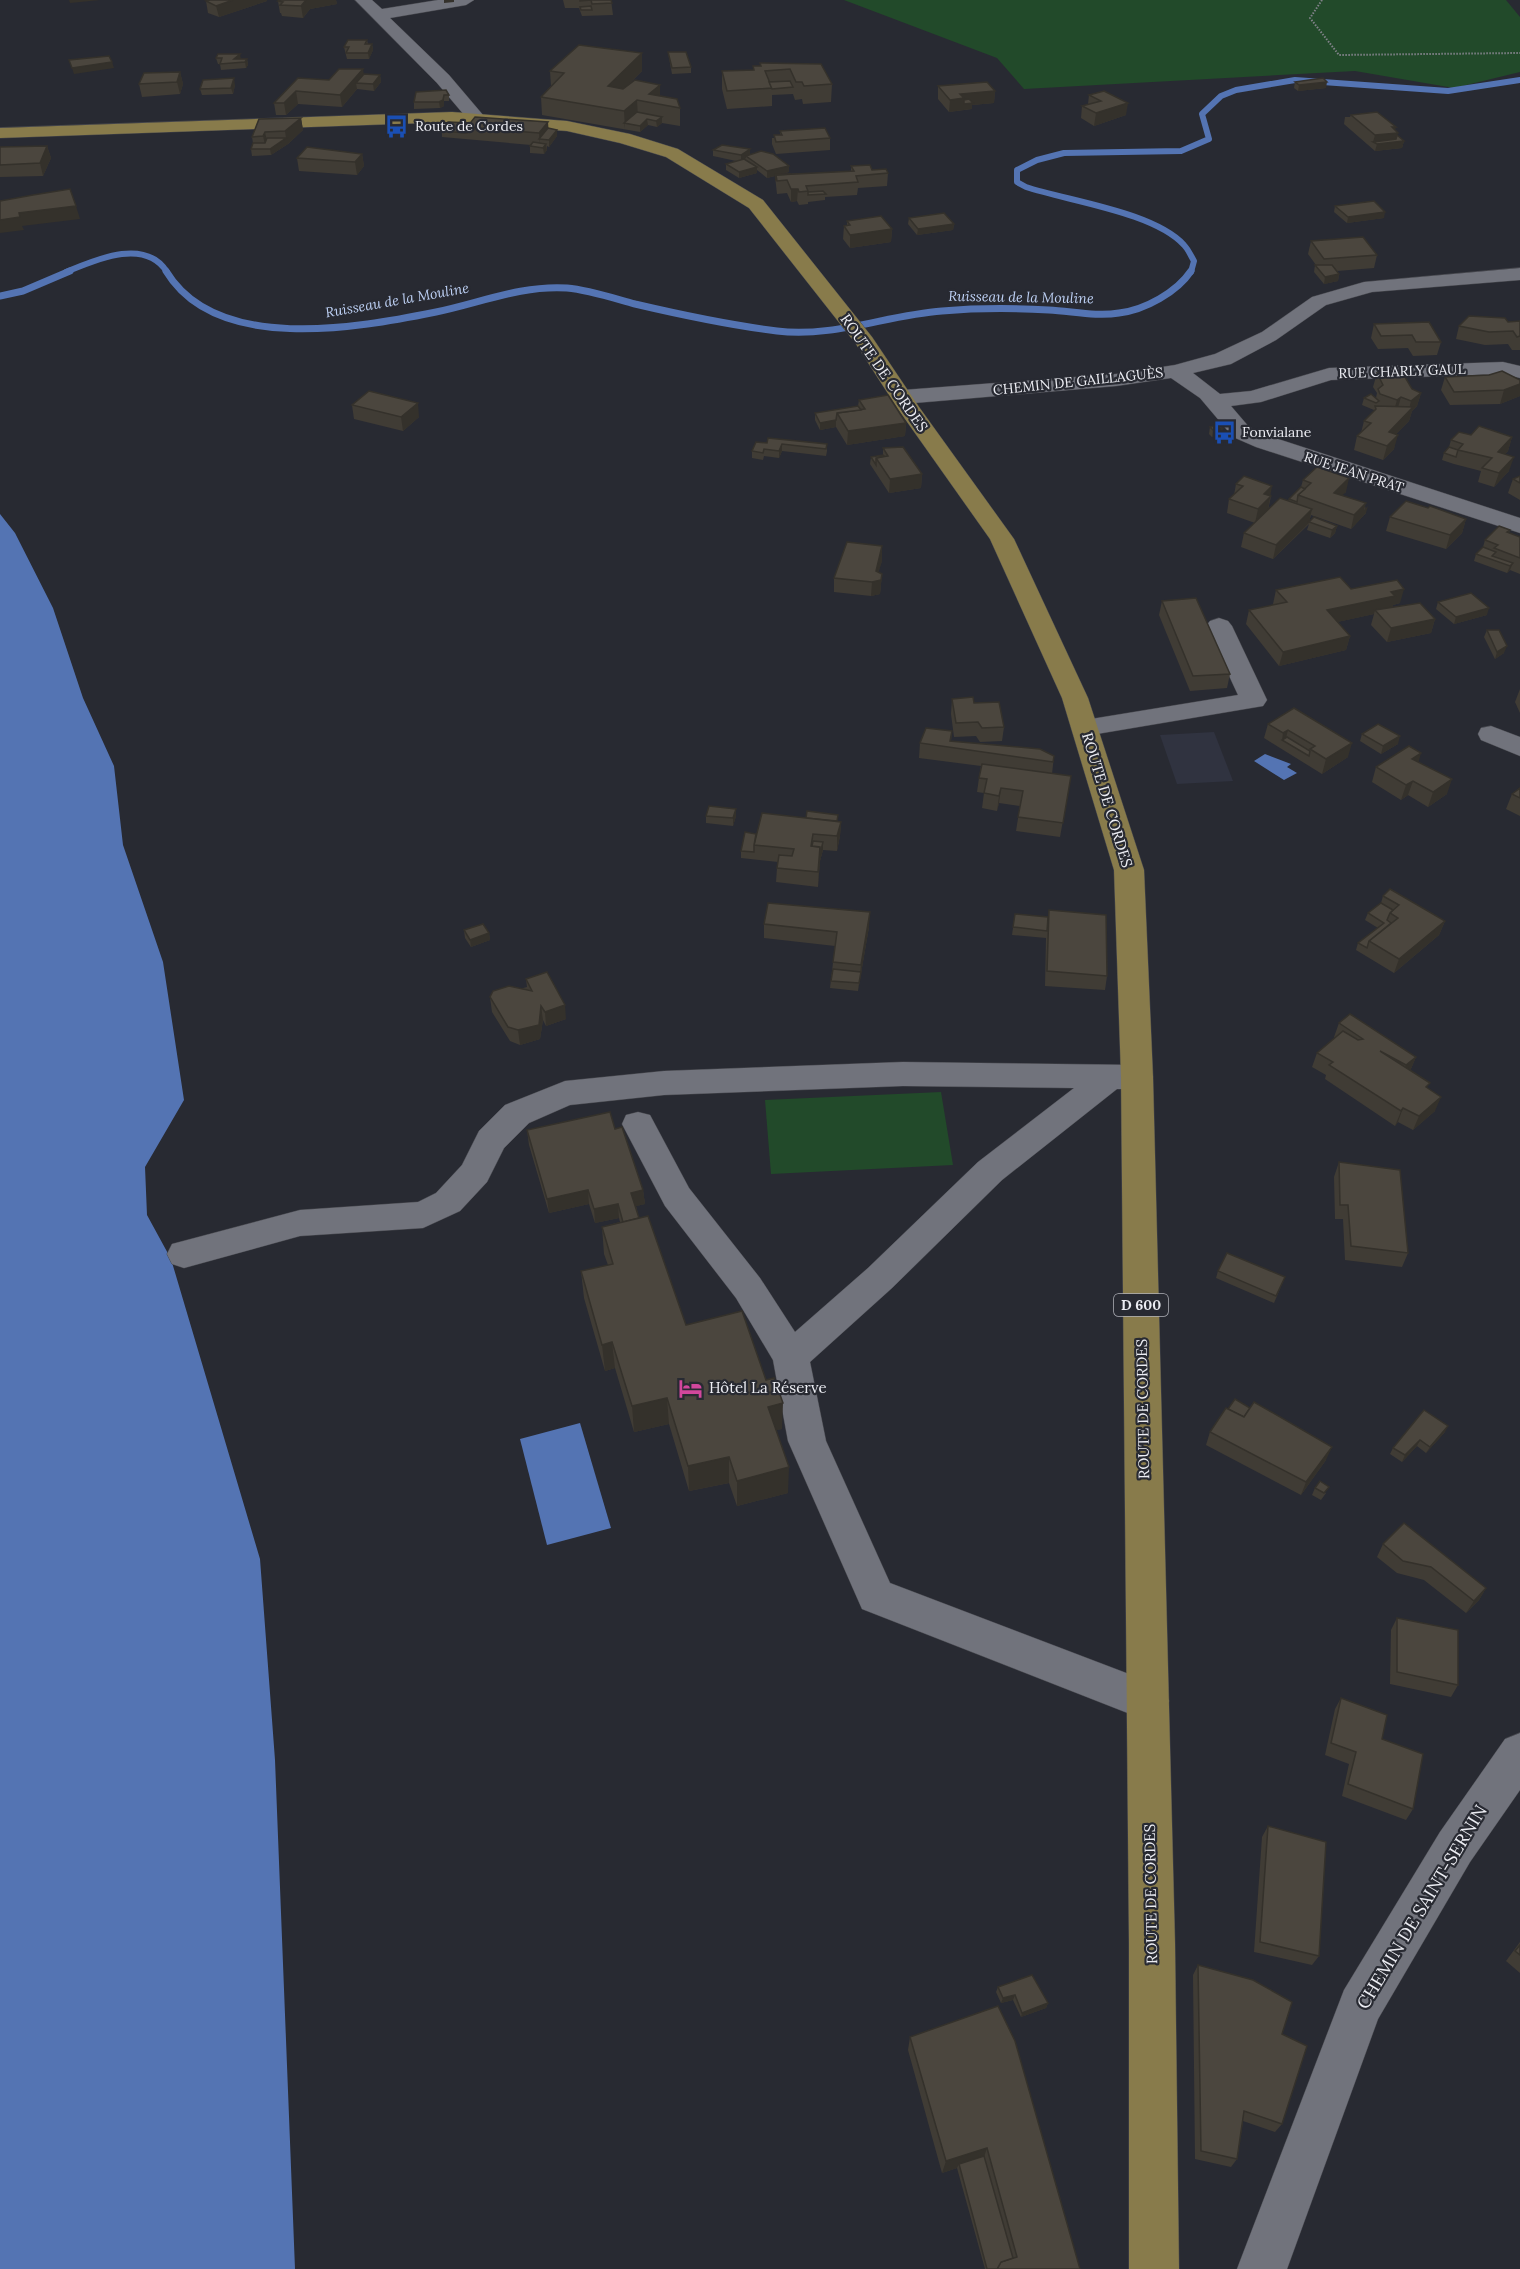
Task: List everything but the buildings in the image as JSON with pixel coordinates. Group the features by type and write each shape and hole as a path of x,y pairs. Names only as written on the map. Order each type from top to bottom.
{"main road":[{"name":"ROUTE DE CORDES","path":"0,133 452,117 567,126 624,138 672,153 756,204 865,342 1002,539 1075,698 1129,870 1123,1077 1148,1701 1154,2269"}],"street":[{"path":"363,0 443,79 477,119"},
{"path":"377,15 466,0"},
{"name":"CHEMIN DE GAILLAGUÈS","path":"903,398 1116,380 1175,371 1223,359 1269,336 1319,301 1371,286 1520,274"},
{"name":"RUE CHARLY GAUL","path":"1216,401 1253,397 1329,374 1503,368 1520,372"},
{"name":"RUE JEAN PRAT","path":"1175,371 1216,401 1241,432 1264,442 1520,526"},
{"path":"1084,728 1254,700 1219,626"},
{"path":"1491,734 1520,748"},
{"path":"184,1254 300,1222 423,1215 448,1202 475,1173 491,1140 517,1114 565,1093 664,1083 903,1074 1123,1077"},
{"path":"791,1357 880,1278 990,1171 1123,1077"},
{"path":"638,1124 677,1197 748,1288 791,1357 807,1441 876,1596 1148,1701"},
{"name":"CHEMIN DE SAINT-SERNIN","path":"1262,2269 1360,2006 1455,1847 1520,1754"}],"path":[{"path":"1322,0 1310,18 1339,55 1520,53"}],"shaded area":[{"path":"1214,732 1233,781 1177,784 1160,735"}],"green space":[{"path":"844,0 1506,0 1520,17 1520,72 1454,88 1355,71 1024,89 997,58"},
{"path":"941,1092 953,1165 771,1174 765,1100"}],"water":[{"path":"0,514 15,533 53,608 83,698 114,766 123,845 163,962 184,1100 145,1167 147,1215 171,1259 260,1559 275,1760 295,2269 0,2269"},
{"path":"1265,754 1291,764 1287,767 1297,773 1284,780 1254,761"},
{"path":"580,1423 611,1528 547,1545 520,1439"}],"waterway":[{"name":"Ruisseau de la Mouline","path":"1191,272 1194,261 1185,247 1170,234 1153,224 1110,209 1026,187 1017,182 1017,170 1037,160 1064,153 1181,151 1209,139 1202,114 1221,96 1236,90 1295,80 1448,91 1520,80"},
{"name":"Ruisseau de la Mouline","path":"66,272 105,257 133,253 158,261 167,272"},
{"name":"Ruisseau de la Mouline","path":"0,296 23,291 70,271"},
{"name":"Ruisseau de la Mouline","path":"166,271 189,297 218,315 253,325 290,329 368,324 436,312 533,289 567,288 723,323 798,332 839,329 921,313 955,310 1022,309 1093,314 1119,313 1160,299 1178,286 1191,271"}],"place":[{"name":"Route de Cordes","path":"397,126"},
{"name":"Fonvialane","path":"1224,432"},
{"name":"Hôtel La Réserve","path":"691,1388"}]}
